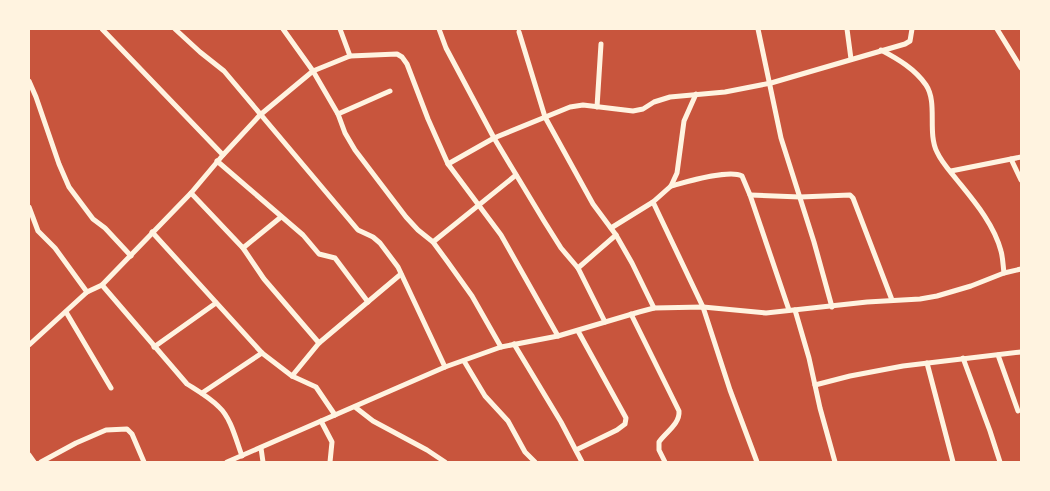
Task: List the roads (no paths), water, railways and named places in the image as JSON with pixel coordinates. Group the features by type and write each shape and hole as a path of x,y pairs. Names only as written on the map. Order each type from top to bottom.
{"street":[{"path":"102,29 223,155"},
{"path":"175,29 224,71 358,230 380,243 393,259 445,367"},
{"path":"283,29 314,71 355,150 406,217 433,242 472,296 501,347"},
{"path":"340,29 350,56"},
{"path":"439,29 446,48 494,138 544,222 561,248 578,268 605,322"},
{"path":"758,29 771,83 781,138 832,307"},
{"path":"847,29 851,59"},
{"path":"448,164 494,138 570,107 583,105 633,111 670,97 725,92 771,83 910,41 912,29"},
{"path":"997,29 1021,68"},
{"path":"519,32 545,117 593,204 616,235 632,263 654,308"},
{"path":"597,107 601,44"},
{"path":"881,50 900,60 926,86 930,94 932,140 936,152 980,209 998,241 1002,252 1004,274"},
{"path":"29,345 87,292 102,285 192,193 223,155 260,115 314,71 350,56 389,53 402,57 407,64 448,164 501,235 558,336"},
{"path":"29,82 69,187 93,219 105,228 131,256"},
{"path":"338,114 390,91"},
{"path":"611,228 653,202 671,186 677,173 684,121 696,94"},
{"path":"951,171 1021,157"},
{"path":"1011,159 1021,180"},
{"path":"218,161 303,235 319,254 335,258 368,302"},
{"path":"671,186 710,177 738,174 742,176 789,310"},
{"path":"433,242 479,207 516,175"},
{"path":"192,193 243,248 280,299 319,343"},
{"path":"750,195 800,197 850,195 853,198 892,300"},
{"path":"653,202 703,307 757,462"},
{"path":"29,208 38,231 56,248 87,292"},
{"path":"243,248 281,217"},
{"path":"152,232 262,353 292,376 316,387 335,415"},
{"path":"578,268 616,235"},
{"path":"227,462 445,367 501,347 578,331 654,308 703,307 766,313 937,296 1021,269"},
{"path":"292,376 319,343 401,274"},
{"path":"102,285 187,384 202,393 220,408 227,417 242,456"},
{"path":"154,346 216,303"},
{"path":"795,310 835,462"},
{"path":"66,312 111,388"},
{"path":"631,314 679,411 677,421 659,442 659,450 665,462"},
{"path":"576,450 617,430 625,424 626,418 578,331"},
{"path":"514,344 561,422 582,462"},
{"path":"815,385 850,376 927,363 1021,352"},
{"path":"202,393 262,353"},
{"path":"998,355 1018,412"},
{"path":"963,358 1000,462"},
{"path":"464,361 485,396 508,422 525,452 535,462"},
{"path":"927,363 953,462"},
{"path":"355,407 373,421 427,450 445,462"},
{"path":"321,422 332,442 330,462"},
{"path":"41,462 76,443 106,430 127,429 132,434 144,462"},
{"path":"261,448 263,462"},
{"path":"29,455 34,462"}]}
